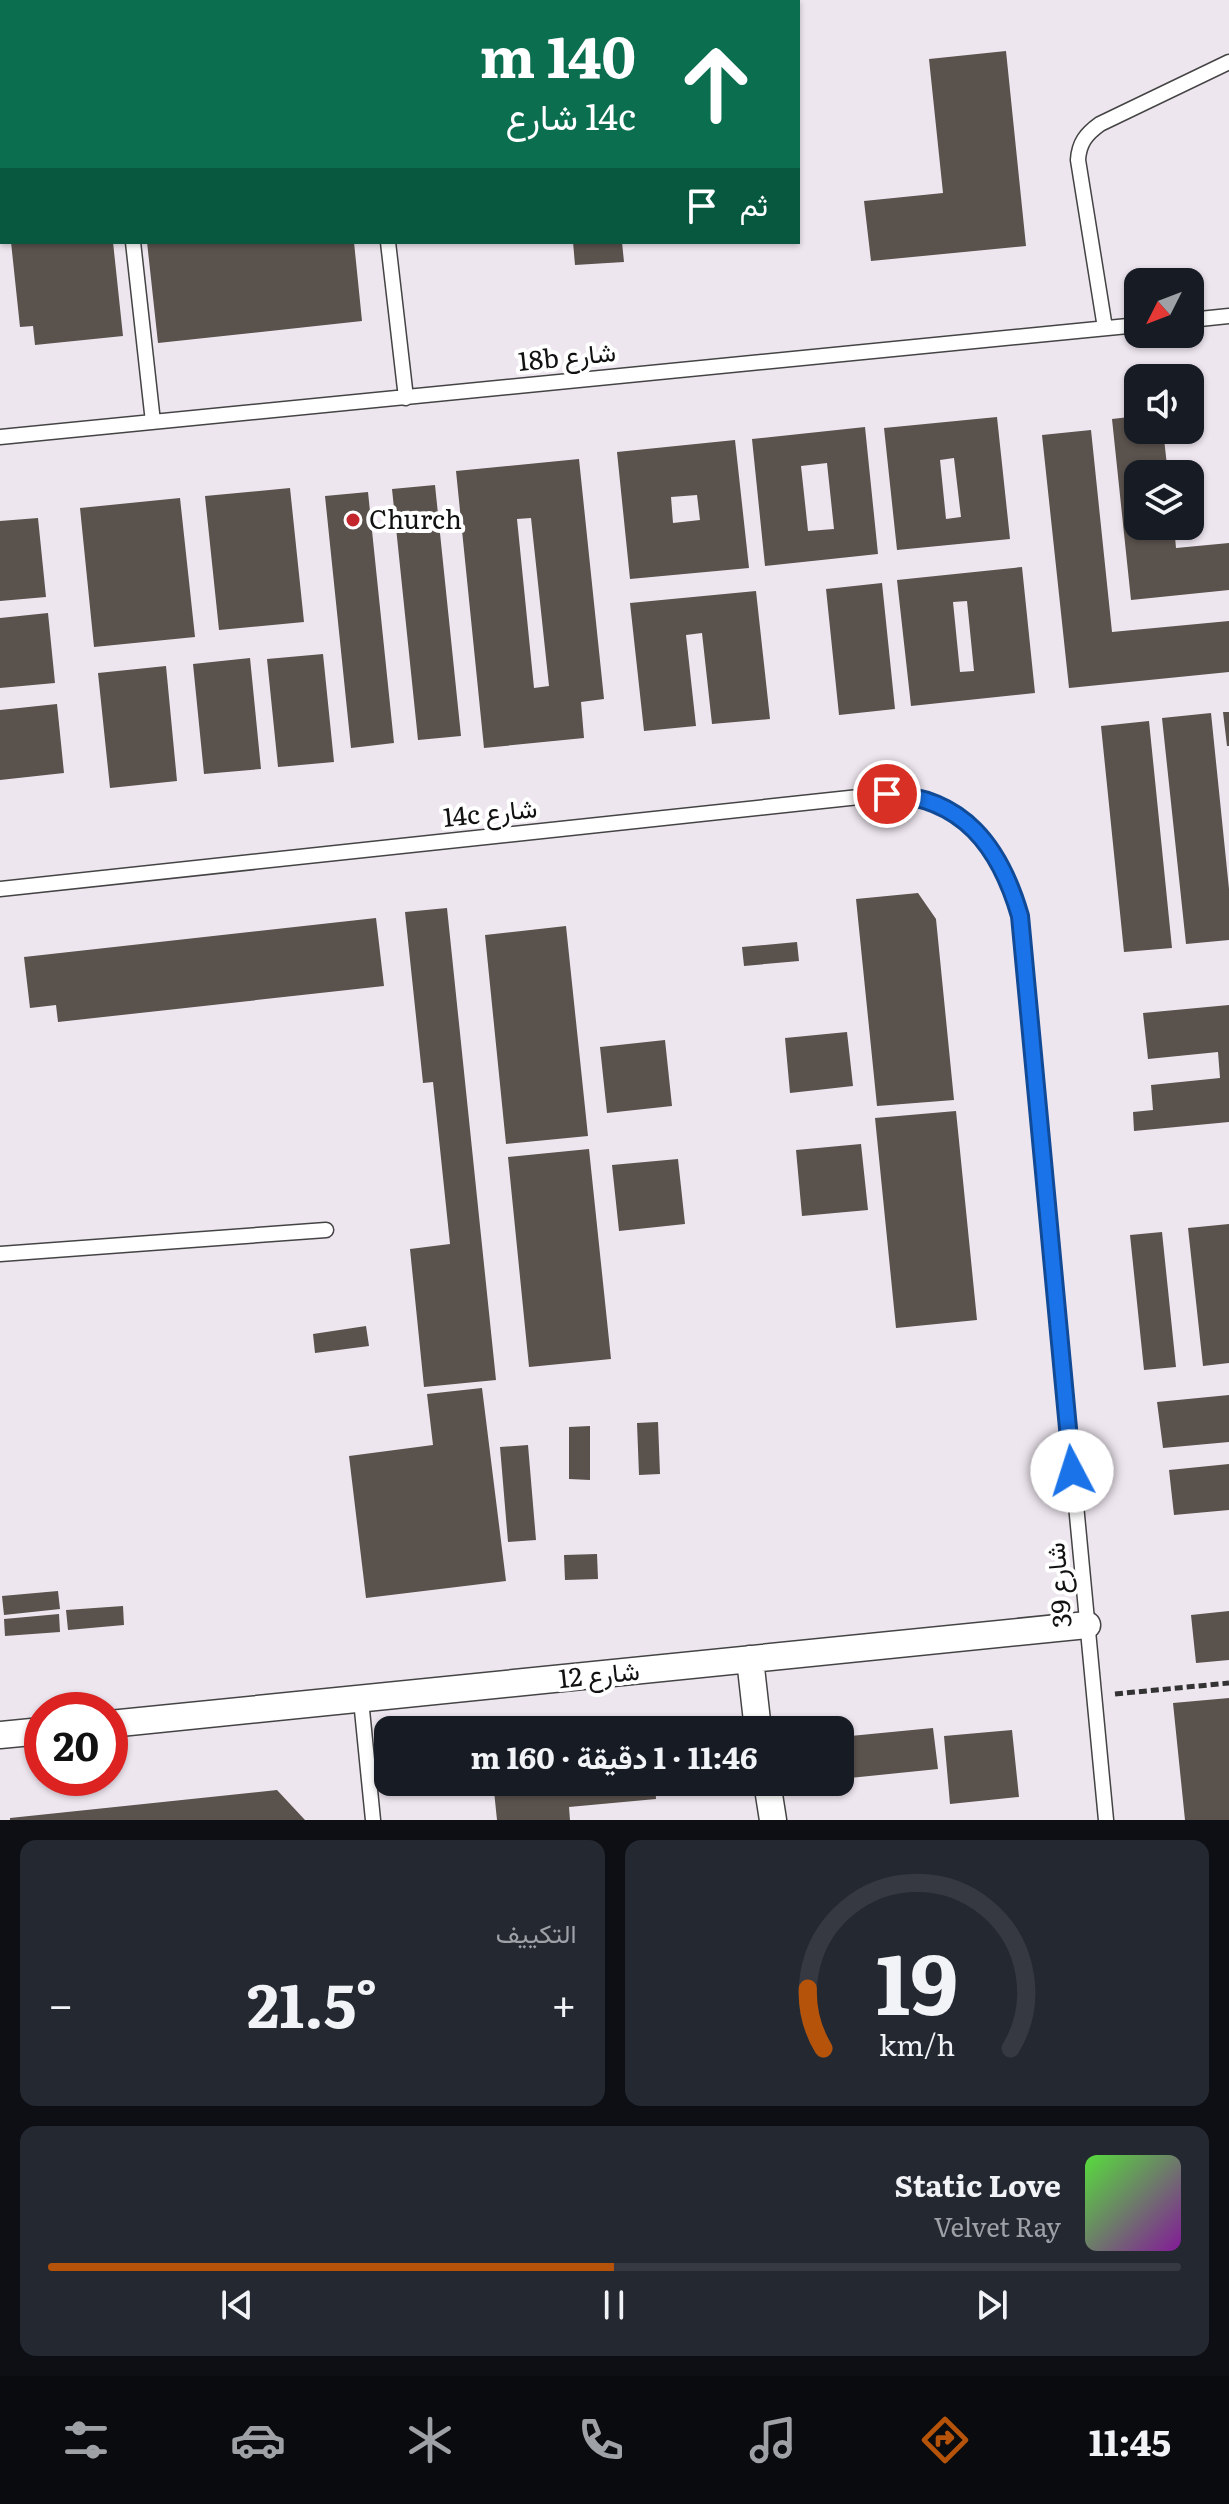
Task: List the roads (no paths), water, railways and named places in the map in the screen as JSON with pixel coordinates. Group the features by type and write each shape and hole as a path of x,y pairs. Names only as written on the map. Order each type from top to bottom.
{"street":[{"name":"شارع 12","path":"128,1722 1087,1625"},
{"path":"750,1659 756,1716"},
{"path":"0,1735 24,1733"},
{"path":"769,1796 773,1820"}],"lane":[{"path":"1105,328 1078,160 1079,148 1091,130 1100,124 1229,62"},
{"path":"133,244 153,422"},
{"path":"388,244 406,398"},
{"path":"1204,319 1229,316"},
{"name":"18b شارع","path":"0,437 1124,326"},
{"name":"14c شارع","path":"0,889 887,794 916,797 944,807 962,817 976,831"},
{"name":"شارع 39","path":"976,831 1004,871 1020,916 1106,1820"},
{"path":"0,1254 326,1230"},
{"path":"361,1700 373,1820"}],"place":[{"name":"Church","path":"353,520"}]}
